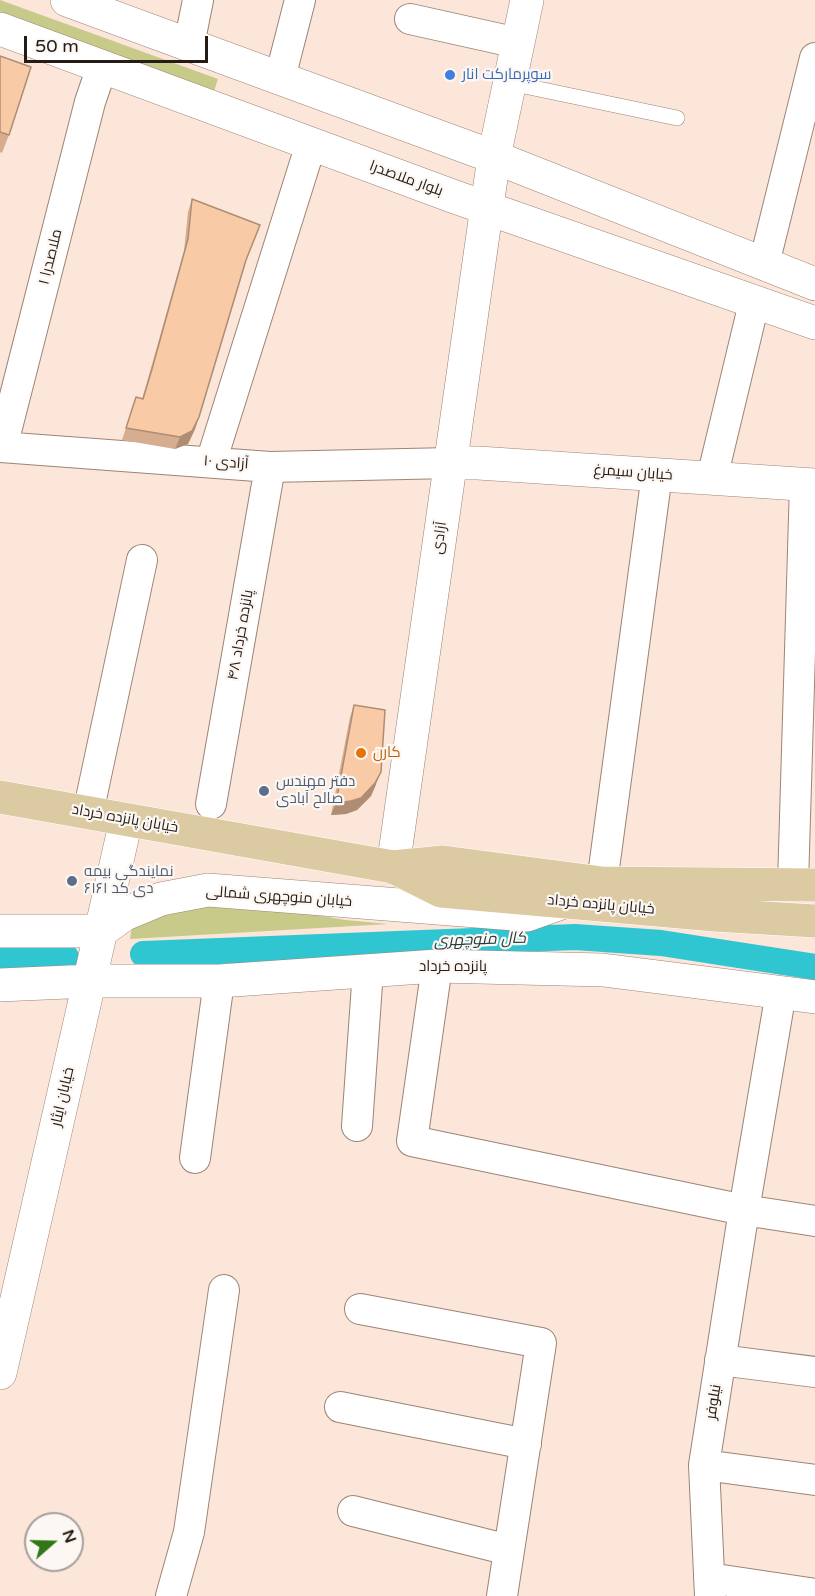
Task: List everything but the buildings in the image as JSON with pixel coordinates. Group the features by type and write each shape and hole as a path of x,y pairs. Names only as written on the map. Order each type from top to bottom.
{"main road":[{"name":"خیابان پانزده خرداد","path":"0,797 393,867 443,862 602,883 804,885"},
{"name":"خیابان پانزده خرداد","path":"393,867 441,891 715,915 815,921"}],"street":[{"path":"67,0 494,157 815,284"},
{"path":"189,45 198,0"},
{"path":"280,78 300,0"},
{"name":"آزادی","path":"393,867 494,157 527,0"},
{"path":"411,19 518,43"},
{"name":"بلوار ملاصدرا","path":"0,29 487,208 815,323"},
{"path":"204,104 197,101 187,87 188,71 192,64 206,55 222,57"},
{"path":"764,264 815,58"},
{"name":"ملاصدرا ۱","path":"1,447 90,102 102,67"},
{"path":"211,462 311,144"},
{"path":"712,478 754,303"},
{"name":"آزادی ۱۰","path":"1,447 270,467 452,463"},
{"name":"خیابان سیمرغ","path":"452,463 810,484"},
{"name":"پانزده خرداد ۴۸","path":"211,804 270,467"},
{"path":"602,883 657,474"},
{"path":"804,885 801,616 810,484"},
{"path":"88,813 142,560"},
{"name":"خیابان ایثار","path":"0,1373 126,821"},
{"name":"خیابان منوچهری شمالی","path":"101,931 125,914 161,899 208,890 527,915 564,902"},
{"path":"0,931 101,931"},
{"path":"437,966 412,1141 744,1210 815,1221"},
{"name":"پانزده خرداد","path":"90,981 219,981 437,966 603,970 815,997"},
{"path":"357,1126 368,970"},
{"path":"0,985 90,981"},
{"path":"195,1158 219,981"},
{"name":"نیلوفر","path":"709,1587 704,1465 781,992"},
{"path":"171,1596 189,1532 224,1290"},
{"path":"360,1309 541,1343 502,1596"},
{"path":"720,1360 815,1372"},
{"path":"340,1407 526,1444"},
{"path":"704,1465 815,1480"},
{"path":"353,1511 509,1550"},
{"path":"709,1587 815,1594"}],"lane":[{"path":"510,82 677,118"}],"green space":[{"path":"0,0 218,79 214,91 0,13"},
{"path":"188,902 305,913 388,924 130,939 133,920"}],"waterway":[{"name":"کال منوچهری","path":"143,954 575,937 661,943 815,967"},
{"name":"کال منوچهری","path":"0,958 66,957"}],"place":[{"name":"سوپرمارکت انار","path":"450,75"},
{"name":"کارن","path":"361,753"},
{"name":"دفتر مهندس صالح آبادی","path":"264,791"},
{"name":"نمایندگی بیمه دی کد ۶۱۶۱","path":"72,881"}]}
